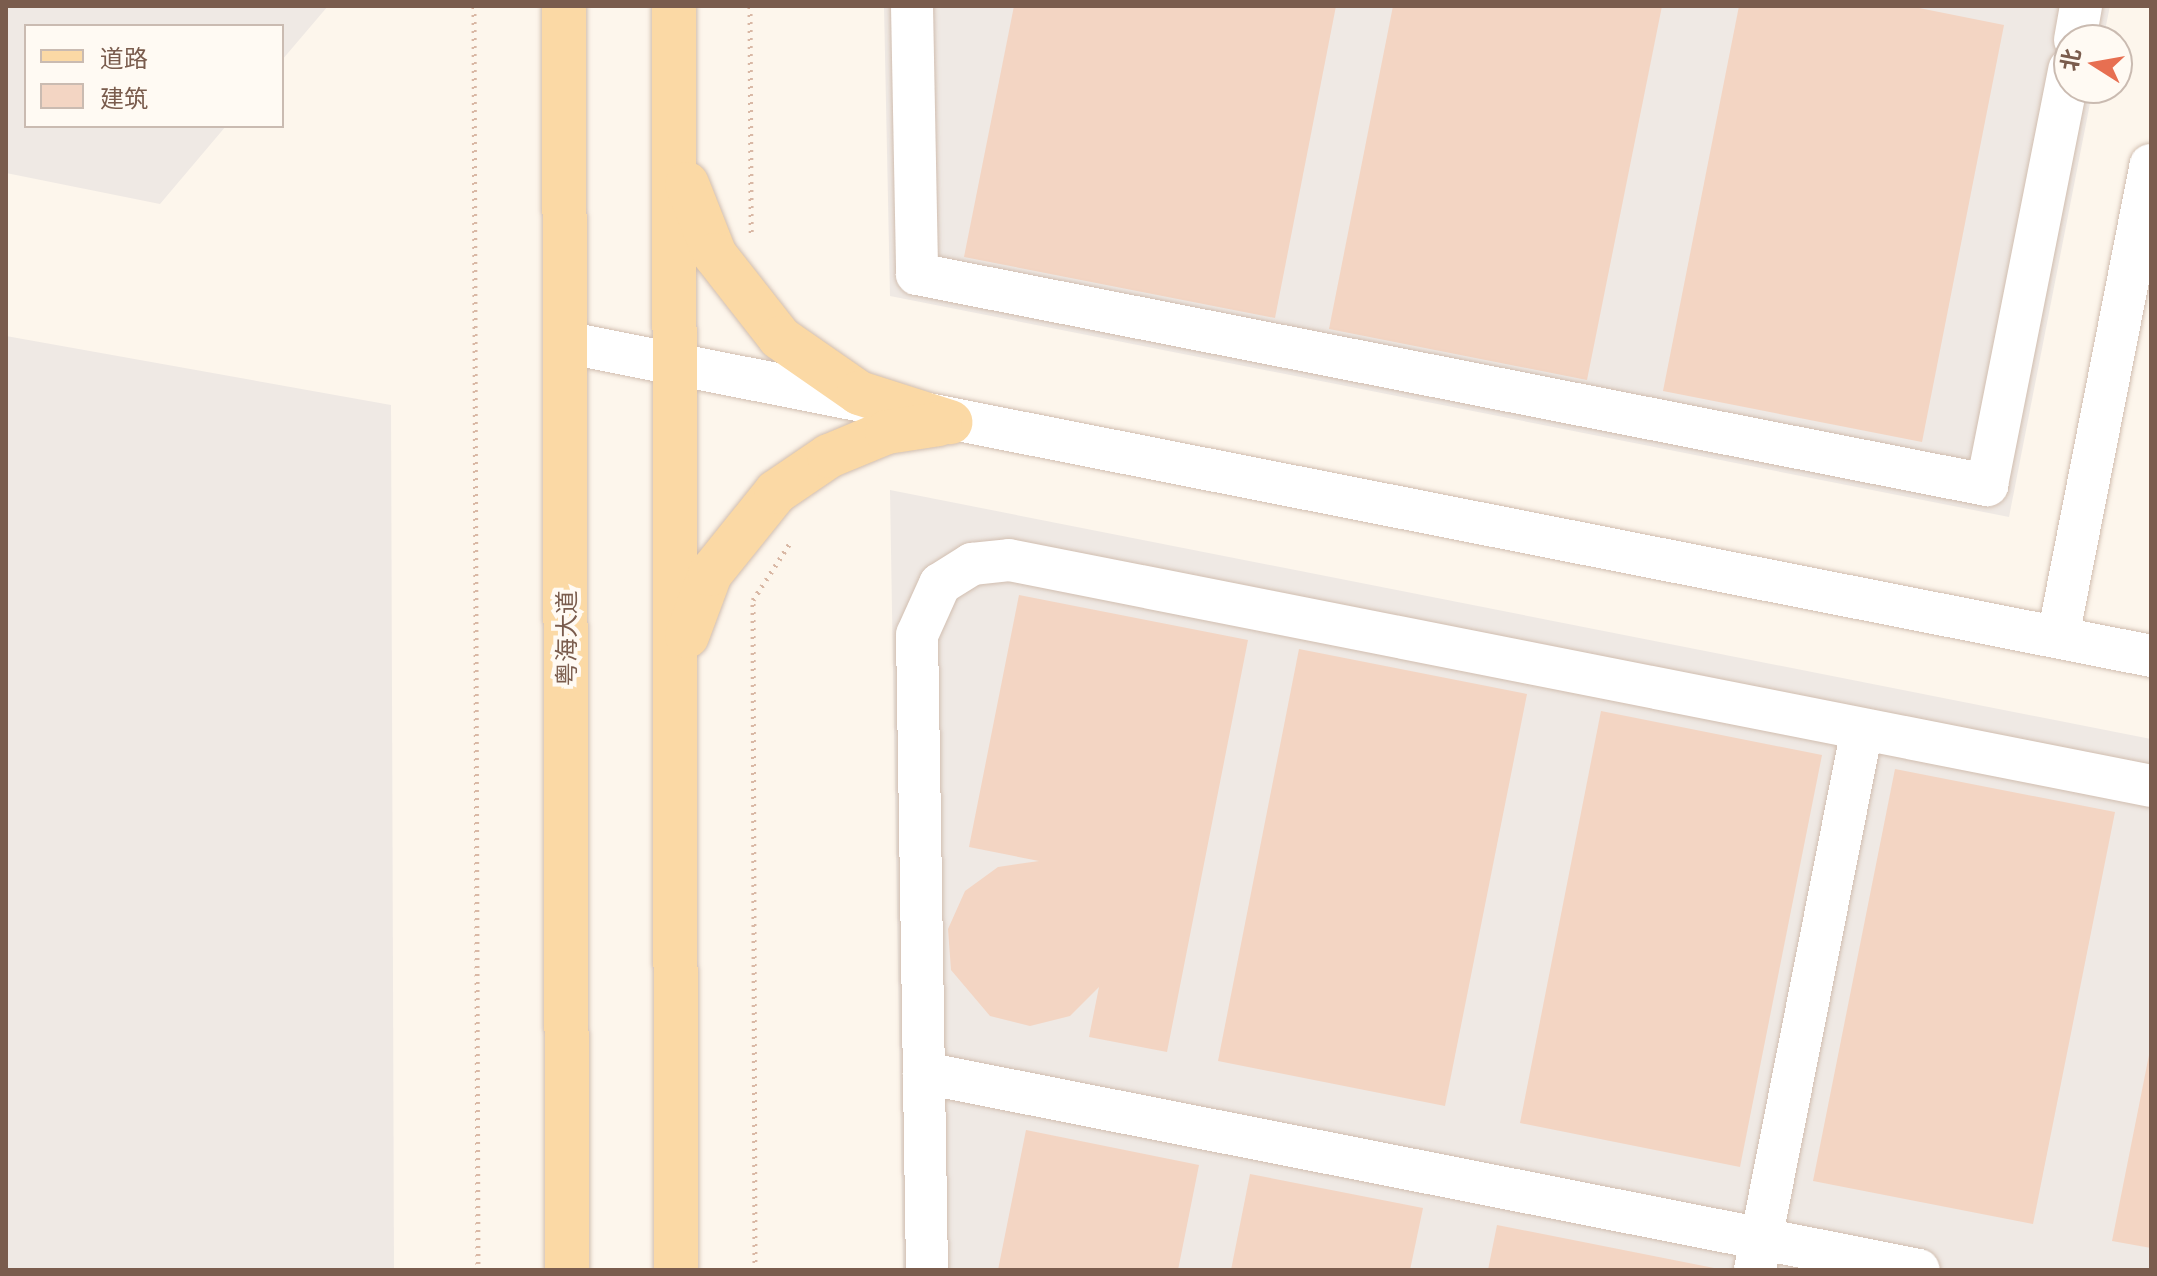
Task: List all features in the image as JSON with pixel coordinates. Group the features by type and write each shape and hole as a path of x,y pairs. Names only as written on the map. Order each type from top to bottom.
{"main road":[{"name":"粤海大道","path":"564,6 569,343 567,1270"},
{"path":"674,6 679,365 676,1270"},
{"path":"678,148 715,255 780,338 859,393 950,422"},
{"path":"678,677 710,574 776,492 829,456 887,432 950,422"}],"street":[{"path":"912,6 917,274 1987,485 2062,104"},
{"path":"2058,637 2151,165"},
{"path":"569,343 950,422 2151,656"},
{"path":"927,1270 917,635 929,599 972,564 1009,560 2151,786"},
{"path":"1758,1254 1862,729"},
{"path":"924,1073 1758,1254 1919,1270"}],"path":[{"path":"474,6 478,1270"},
{"path":"750,6 751,237 757,247"},
{"path":"755,1270 753,600 795,536"}],"shaded area":[{"path":"6,6 328,6 284,58 284,24 24,24 24,128 224,128 160,204 6,173"},
{"path":"884,6 2110,6 2106,24 2053,24 2053,104 2090,104 2009,517 890,296"},
{"path":"6,336 391,405 394,1270 6,1270"},
{"path":"890,490 2151,739 2151,1270 903,1270"}],"building":[{"path":"1014,6 1336,6 1275,318 964,257"},
{"path":"1393,6 1662,6 1587,380 1329,329"},
{"path":"1739,6 1909,6 2004,25 1922,442 1663,391"},
{"path":"1019,595 1248,640 1167,1052 1089,1037 1099,987 1070,1016 1030,1026 990,1016 951,970 948,929 965,891 998,867 1039,861 969,847"},
{"path":"1299,649 1527,694 1445,1106 1218,1061"},
{"path":"1601,711 1822,755 1740,1167 1520,1123"},
{"path":"1895,769 2115,812 2033,1224 1813,1181"},
{"path":"2151,1050 2151,1248 2112,1241"},
{"path":"1026,1130 1199,1165 1178,1270 998,1270"},
{"path":"1250,1174 1423,1208 1410,1270 1231,1270"},
{"path":"1497,1225 1719,1269 1719,1270 1488,1270"}]}
